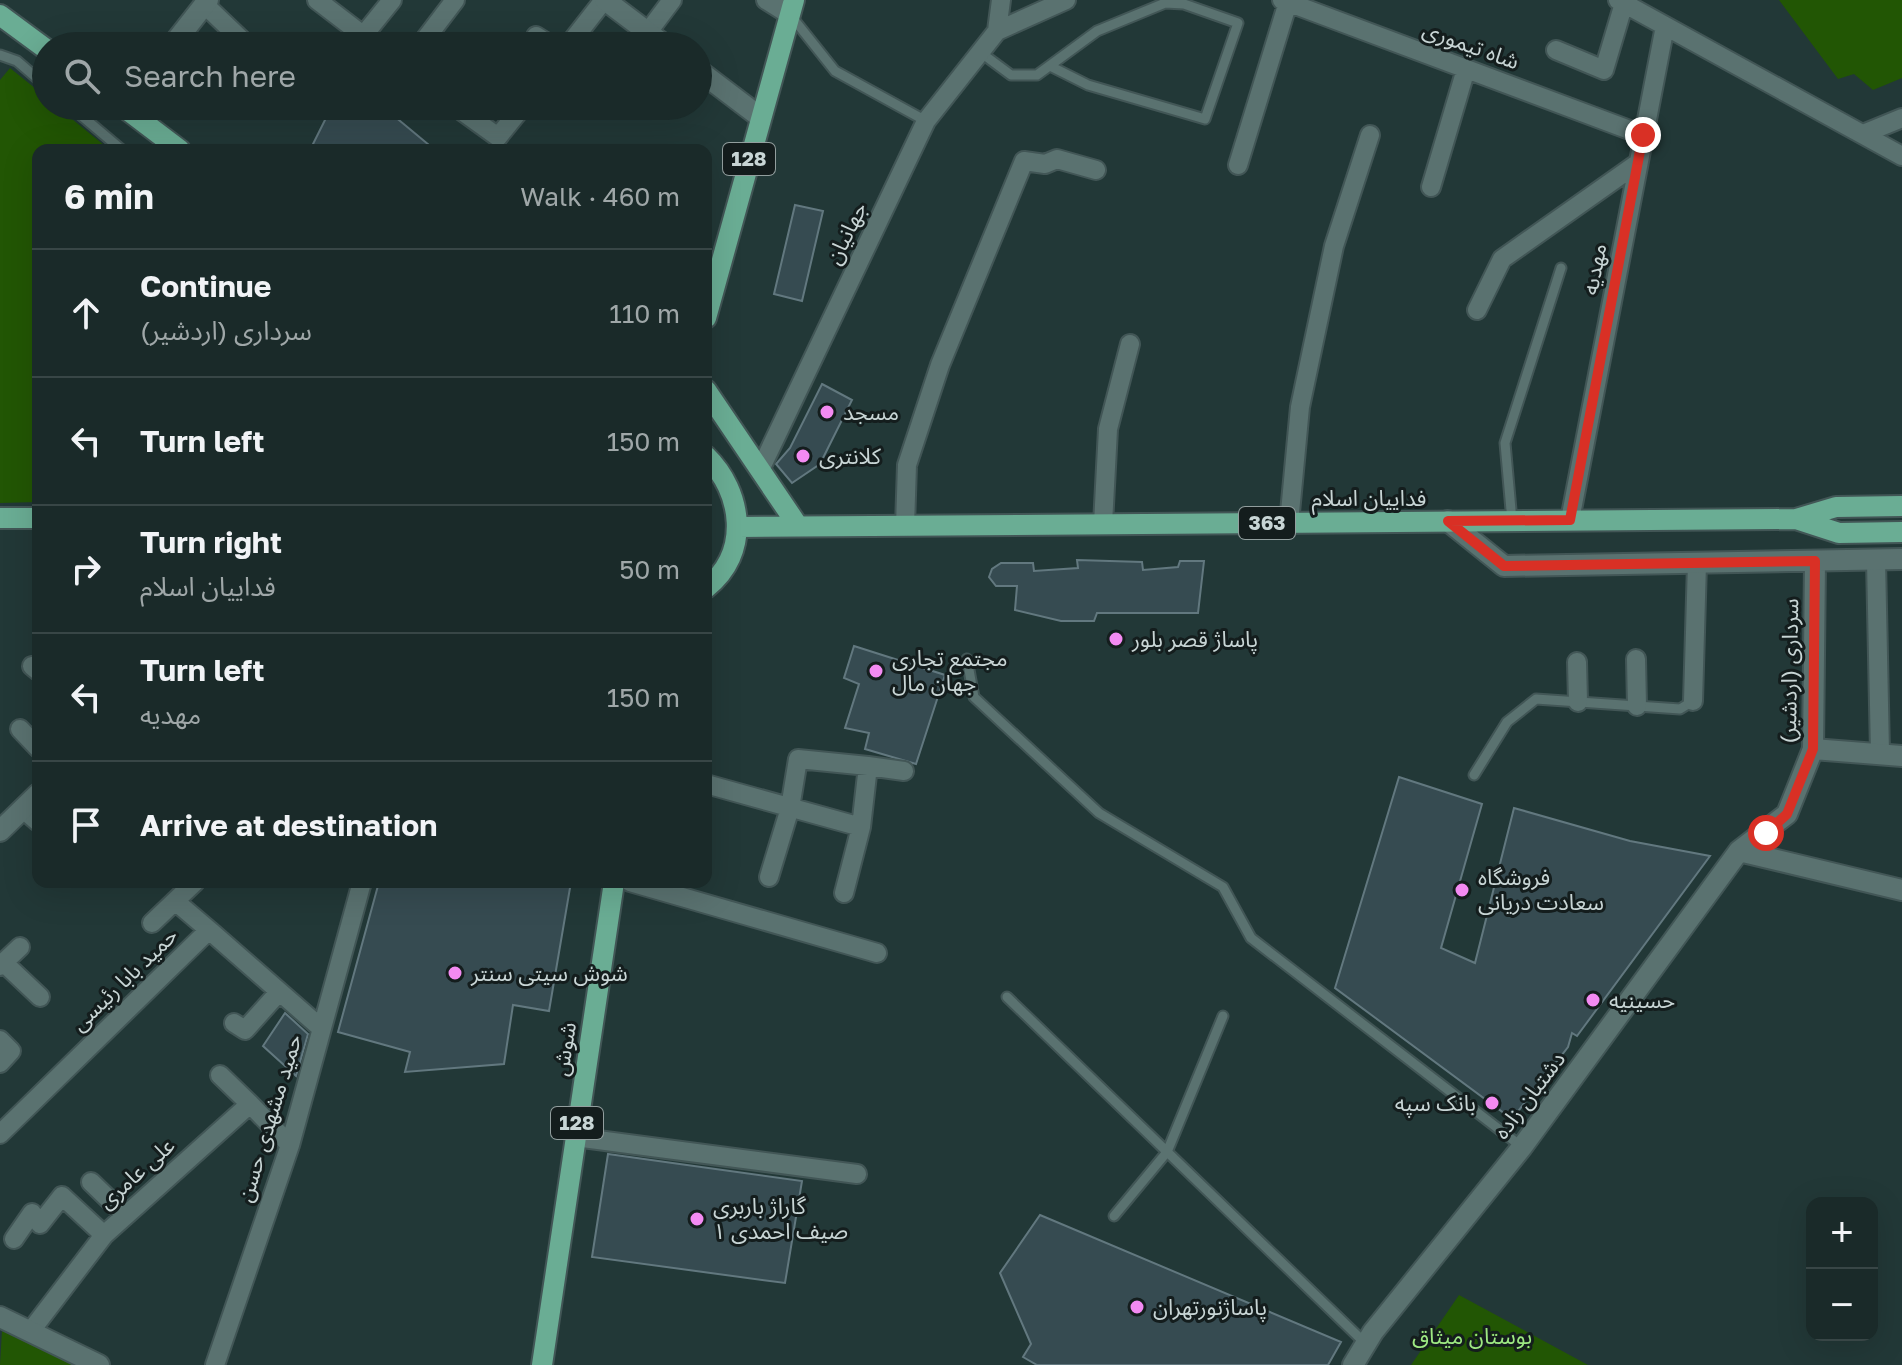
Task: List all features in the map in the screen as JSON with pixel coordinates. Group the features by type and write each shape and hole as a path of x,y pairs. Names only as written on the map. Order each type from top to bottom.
{"main road":[{"name":"128","path":"712,296 792,7"},
{"path":"0,15 32,39"},
{"path":"141,120 172,144"},
{"path":"712,399 798,526"},
{"path":"712,463 731,487 738,527 724,569 712,582"},
{"path":"1796,519 1836,507 1902,506"},
{"path":"0,518 32,518"},
{"name":"فداییان اسلام","path":"738,527 1796,519 1839,533 1902,532"},
{"name":"شوش","path":"542,1365 613,888"}],"street":[{"path":"317,0 358,32"},
{"path":"375,32 392,0"},
{"path":"431,32 455,0"},
{"path":"579,32 604,0 648,32 672,0"},
{"path":"766,0 792,7"},
{"path":"997,31 1001,0"},
{"name":"جهانیان","path":"760,470 926,121 997,31 1066,0"},
{"path":"1238,165 1285,1"},
{"name":"شاه تیموری","path":"1285,1 1643,135"},
{"path":"183,32 207,2 235,32"},
{"path":"1556,50 1604,70 1621,2 1902,156"},
{"name":"مهدیه","path":"1570,520 1665,26"},
{"path":"1431,187 1466,69"},
{"path":"712,81 760,117"},
{"path":"1863,134 1902,118"},
{"path":"474,120 498,137 512,120"},
{"path":"1289,523 1300,407 1334,246 1370,135"},
{"path":"905,526 907,465 940,365 1024,161 1045,164 1057,159 1096,170"},
{"path":"1477,310 1502,259 1638,163"},
{"path":"1103,524 1108,429 1130,344"},
{"path":"1448,521 1504,566 1902,559"},
{"path":"1876,560 1880,753"},
{"name":"سرداری (اردشیر)","path":"1739,851 1787,814 1813,749 1815,561"},
{"path":"1693,701 1697,563"},
{"path":"1636,659 1637,706"},
{"path":"1577,662 1578,702"},
{"path":"20,729 32,742"},
{"path":"1813,749 1902,756"},
{"path":"769,877 790,808 798,759 904,771"},
{"path":"844,893 861,827 868,766"},
{"path":"712,786 861,827"},
{"path":"0,831 32,809"},
{"path":"1739,851 1902,890"},
{"name":"دشتبان زاده","path":"1353,1365 1366,1344 1522,1147 1739,851"},
{"path":"152,923 189,888"},
{"name":"حمید مشهدی حسن","path":"215,1365 290,1145 360,888"},
{"path":"651,888 877,953"},
{"path":"175,901 209,930"},
{"name":"حمید بابا رئیسی","path":"0,1134 209,930 321,1028"},
{"path":"20,947 2,964 40,997"},
{"path":"234,1023 245,1030 279,992"},
{"path":"0,1040 11,1051 0,1063"},
{"path":"220,1075 290,1145"},
{"name":"علی عامری","path":"30,1332 104,1235 250,1104"},
{"path":"575,1137 857,1174"},
{"path":"91,1182 125,1215"},
{"path":"14,1239 32,1213 40,1224 62,1196 104,1235"},
{"path":"0,1317 99,1365"}],"lane":[{"path":"980,52 1011,75 1037,75 1052,67 1097,31 1165,3 1184,4 1238,23 1205,119 1088,85 1052,67"},
{"path":"792,7 835,71 926,121"},
{"path":"0,55 17,61 32,74"},
{"path":"87,120 115,144"},
{"path":"1512,521 1505,443 1561,268"},
{"path":"967,659 974,697 1099,813 1223,887 1251,938 1522,1147"},
{"path":"1474,775 1507,722 1536,699 1680,709 1693,701"},
{"path":"1007,997 1366,1344"},
{"path":"1114,1216 1167,1152 1223,1016"}],"green space":[{"path":"1779,0 1902,0 1902,78 1873,90 1854,74 1838,79"},
{"path":"10,68 32,86 32,120 73,120 103,144 32,144 32,502 0,503 0,80"},
{"name":"بوستان میثاق","path":"1459,1295 1588,1365 1411,1365"},
{"path":"2,1331 78,1365 0,1365"}],"building":[{"path":"325,120 399,120 428,144 313,144"},
{"path":"795,205 823,211 802,301 774,294"},
{"path":"822,384 852,400 820,464 792,483 776,464 790,448"},
{"path":"1077,560 1142,562 1143,570 1178,567 1180,561 1204,561 1198,613 1097,613 1094,621 1061,621 1015,610 1017,586 996,586 989,577 992,569 1001,563 1033,563 1034,571 1078,568"},
{"path":"854,646 945,675 916,764 865,749 869,733 845,728 859,684 844,678"},
{"path":"1399,777 1482,804 1441,948 1475,963 1514,808 1630,841 1710,856 1577,1036 1572,1033 1568,1047 1512,1119 1335,988"},
{"name":"شوش سیتی سنتر","path":"377,888 570,888 549,1011 513,1005 504,1064 405,1072 410,1052 338,1032"},
{"path":"285,1013 308,1034 296,1076 263,1046"},
{"name":"گاراژ باربری صیف احمدی ۱","path":"608,1154 802,1181 785,1283 592,1257"},
{"name":"پاساژنورتهران","path":"1040,1215 1341,1342 1328,1365 1037,1365 1023,1357 1031,1344 1000,1273"}],"place":[{"name":"مسجد","path":"827,412"},
{"name":"کلانتری","path":"803,456"},
{"name":"پاساژ قصر بلور","path":"1116,639"},
{"name":"مجتمع تجاری جهان مال","path":"876,671"},
{"name":"فروشگاه سعادت دریانی","path":"1462,890"},
{"name":"شوش سیتی سنتر","path":"455,973"},
{"name":"حسینیه","path":"1593,1000"},
{"name":"بانک سپه","path":"1492,1103"},
{"name":"گاراژ باربری صیف احمدی ۱","path":"697,1219"},
{"name":"پاساژنورتهران","path":"1137,1307"}],"route":[{"path":"1643,135 1570,520 1448,521 1504,566 1815,561 1813,749 1787,814 1766,833"}]}
